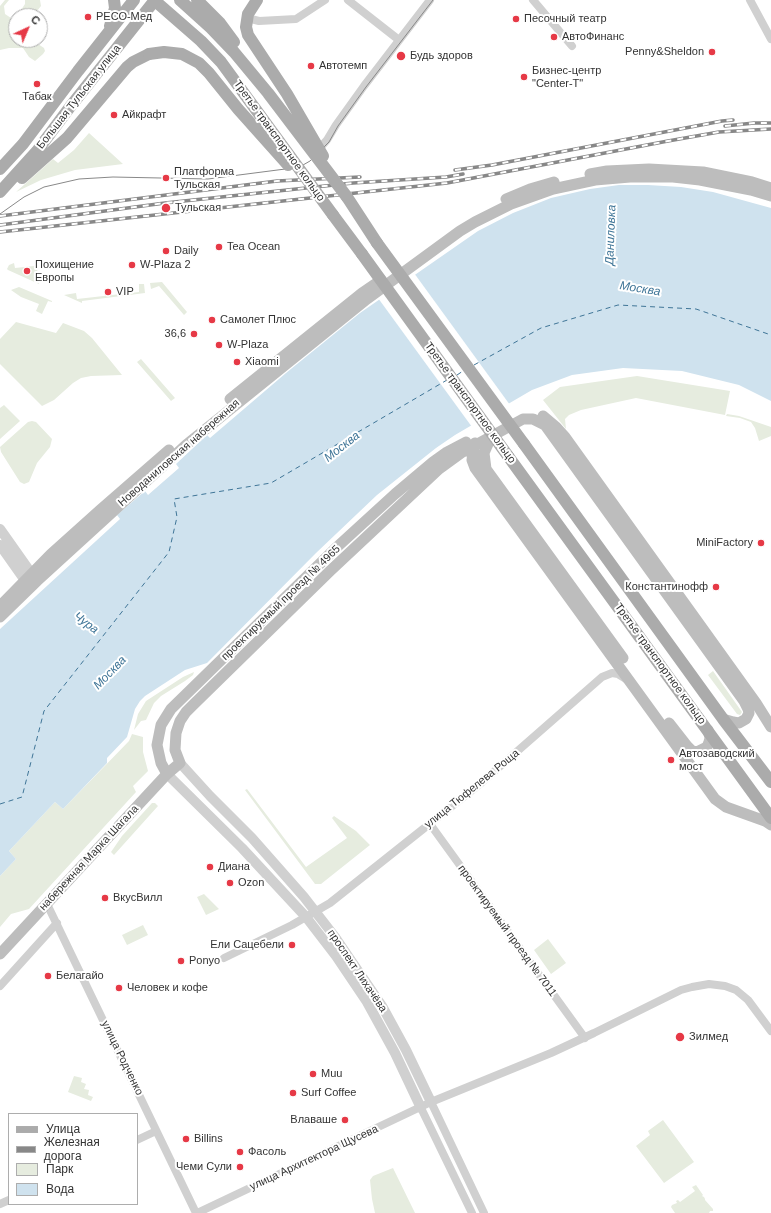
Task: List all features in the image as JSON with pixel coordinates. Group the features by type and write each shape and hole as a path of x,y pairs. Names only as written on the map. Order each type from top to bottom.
{"main road":[{"path":"104,38 112,21 115,8 114,0"},
{"name":"Большая Тульская улица","path":"0,169 23,144 134,0"},
{"name":"Большая Тульская улица","path":"0,193 37,151 74,101 154,0"},
{"name":"Третье транспортное кольцо","path":"154,0 201,41 221,62 708,729 771,818"},
{"name":"Третье транспортное кольцо","path":"180,0 211,28 234,52 268,93 347,197 377,242 723,719 771,782"},
{"path":"196,0 220,23 268,93"},
{"path":"257,0 248,14 246,27 248,35 287,94 347,197"},
{"path":"0,193 27,174 67,138 127,67 133,62 148,54 173,52 182,54 199,63 209,73 238,109 333,215"},
{"path":"365,296 456,226 472,216 492,205 530,189 563,179 607,171 649,169 703,172 752,182 771,188"},
{"path":"365,296 475,222 511,204 559,188 609,179 630,177 674,177 700,180 751,190 771,196"},
{"name":"Новоданиловская набережная","path":"0,617 31,581 100,510 182,438 365,296"},
{"name":"проектируемый проезд № 4965","path":"167,774 161,763 157,745 161,725 171,709 364,523 433,462 447,452 514,417 527,412 543,416 565,437 771,727"},
{"path":"447,452 473,452 491,437 528,418 533,418 545,425 744,701 749,714 746,719 739,723 723,719"},
{"path":"479,436 473,452 481,468 628,680 716,799 726,807 765,821 771,825"},
{"path":"481,468 484,453 491,437"},
{"name":"проектируемый проезд № 4965","path":"180,763 176,750 176,733 186,712 345,556 444,465 461,453"},
{"path":"444,465 461,463 481,468 692,751 697,752 707,747 710,738 708,729"},
{"name":"Новоданиловская набережная","path":"0,606 31,581"},
{"name":"набережная Марка Шагала","path":"0,954 167,774 180,763"}],"street":[{"path":"251,19 259,21 296,19 325,0"},
{"path":"348,0 399,40"},
{"path":"318,150 327,140 364,86 430,0"},
{"path":"533,0 572,46"},
{"path":"750,0 771,39"},
{"path":"0,529 31,581"},
{"path":"0,545 31,581"},
{"name":"улица Тюфелева Роща","path":"224,958 292,925 336,898 505,763 602,677 618,674 628,680"},
{"name":"проспект Лихачёва","path":"180,763 205,791 252,838 315,911 348,955 382,1006 406,1050 484,1213"},
{"name":"проспект Лихачёва","path":"167,774 247,853 306,917 336,956 367,1002 395,1053 472,1213"},
{"name":"проектируемый проезд № 7011","path":"430,824 585,1038"},
{"name":"улица Родченко","path":"47,904 197,1213"},
{"name":"набережная Марка Шагала","path":"0,986 57,924"},
{"name":"улица Архитектора Щусева","path":"197,1213 431,1102 585,1038 681,990 709,984 725,986 736,990 748,1000 771,1031"},
{"path":"138,1140 154,1132"}],"green space":[{"path":"5,0 9,0 4,6 5,14 8,16 9,48 0,50 0,6"},
{"path":"25,0 40,0 41,6 39,8 22,8 25,4"},
{"path":"23,48 44,48 45,51 43,54 35,61 29,57"},
{"path":"89,133 123,164 75,170 41,180 16,192 53,159 58,163 74,150"},
{"path":"36,260 39,284 7,269 9,265 14,263 15,268 34,266 34,261"},
{"path":"162,282 187,312 184,315 159,286 151,289 150,283"},
{"path":"139,284 144,284 145,293 82,301 82,303 64,295 76,293 77,299 139,292"},
{"path":"19,287 52,302 48,301 42,314 36,311 39,304 21,297 11,290"},
{"path":"16,322 56,333 63,323 84,331 92,338 122,375 91,376 81,378 54,400 42,406 0,364 0,339"},
{"path":"141,359 175,398 171,401 137,362"},
{"path":"637,376 730,391 725,415 636,398 581,410 569,415 565,419 566,429 543,400 560,387"},
{"path":"4,405 20,421 0,439 0,408"},
{"path":"727,414 739,416 771,427 771,436 759,441 755,428 751,422 740,418 726,416"},
{"path":"28,422 36,422 52,439 50,447 37,463 29,482 24,484 20,482 1,452 0,447"},
{"path":"713,671 742,712 740,715 737,714 708,675"},
{"path":"194,672 193,675 185,681 161,696 154,703 146,720 141,721 134,730 138,714 146,701 183,677"},
{"path":"132,734 143,737 143,752 148,771 133,786 136,792 29,909 11,914 0,927 0,876 16,859 9,851 55,802 63,809 129,741"},
{"path":"247,789 306,867 347,838 332,818 334,816 356,831 370,845 321,884 315,884 245,790"},
{"path":"152,803 155,803 158,806 114,855 111,852 122,836"},
{"path":"204,894 219,909 206,915 197,897"},
{"path":"143,925 148,935 127,945 122,935"},
{"path":"548,939 566,963 551,974 534,950"},
{"path":"74,1076 82,1078 81,1082 86,1084 84,1089 89,1090 88,1095 93,1097 91,1101 68,1092"},
{"path":"663,1120 694,1162 664,1183 636,1146 650,1135 648,1131"},
{"path":"393,1168 415,1213 375,1213 370,1180 373,1176"},
{"path":"696,1185 713,1211 710,1211 709,1213 675,1213 671,1207 672,1205 677,1203 676,1201 678,1200 680,1202 695,1191 692,1187"}],"water":[{"path":"619,185 681,187 713,192 771,208 771,401 739,385 682,371 623,368 572,375 532,390 455,435 436,448 377,495 316,553 207,663 185,670 145,696 135,709 127,737 107,758 107,763 63,809 55,802 9,851 16,859 0,876 0,629 120,519 117,515 145,491 148,495 179,468 176,464 207,435 210,438 286,373 360,313 478,231 513,213 551,198 590,189"}],"pier":[{"path":"414,273 510,405 472,427 378,298"}],"ferry route":[{"path":"474,365 541,328 618,305 696,309 771,335"},
{"path":"457,375 463,371"},
{"path":"0,804 22,797 44,711 169,552 177,517 174,499 271,483 447,380"}],"tram line":[{"path":"0,214 24,197 44,187 79,179 113,177 208,179 293,168 303,165 310,161 329,142 338,126 366,87 433,0"}],"railway":[{"path":"455,170 492,165 733,120"},
{"path":"725,126 771,123"},
{"path":"0,232 447,183 719,132 771,129"},
{"path":"0,225 165,203 353,183 446,177 463,174"},
{"path":"0,216 277,181 360,177"}],"place":[{"name":"РЕСО-Мед","path":"88,17"},
{"name":"Песочный театр","path":"516,19"},
{"name":"АвтоФинанс","path":"554,37"},
{"name":"Penny&Sheldon","path":"712,52"},
{"name":"Будь здоров","path":"401,56"},
{"name":"Автотемп","path":"311,66"},
{"name":"Бизнес-центр \"Center-T\"","path":"524,77"},
{"name":"Табак","path":"37,84"},
{"name":"Айкрафт","path":"114,115"},
{"name":"Платформа Тульская","path":"166,178"},
{"name":"Тульская","path":"166,208"},
{"name":"Tea Ocean","path":"219,247"},
{"name":"Daily","path":"166,251"},
{"name":"W-Plaza 2","path":"132,265"},
{"name":"Похищение Европы","path":"27,271"},
{"name":"VIP","path":"108,292"},
{"name":"Самолет Плюс","path":"212,320"},
{"name":"36,6","path":"194,334"},
{"name":"W-Plaza","path":"219,345"},
{"name":"Xiaomi","path":"237,362"},
{"name":"MiniFactory","path":"761,543"},
{"name":"Константинофф","path":"716,587"},
{"name":"Автозаводский мост","path":"671,760"},
{"name":"Диана","path":"210,867"},
{"name":"Ozon","path":"230,883"},
{"name":"ВкусВилл","path":"105,898"},
{"name":"Ели Сацебели","path":"292,945"},
{"name":"Ponyo","path":"181,961"},
{"name":"Белагайо","path":"48,976"},
{"name":"Человек и кофе","path":"119,988"},
{"name":"Зилмед","path":"680,1037"},
{"name":"Muu","path":"313,1074"},
{"name":"Surf Coffee","path":"293,1093"},
{"name":"Влаваше","path":"345,1120"},
{"name":"Billins","path":"186,1139"},
{"name":"Фасоль","path":"240,1152"},
{"name":"Чеми Сули","path":"240,1167"}],"water label":[{"name":"Даниловка","path":"611,235"},
{"name":"Москва","path":"640,289"},
{"name":"Москва","path":"342,447"},
{"name":"Чура","path":"86,623"},
{"name":"Москва","path":"110,673"}]}
